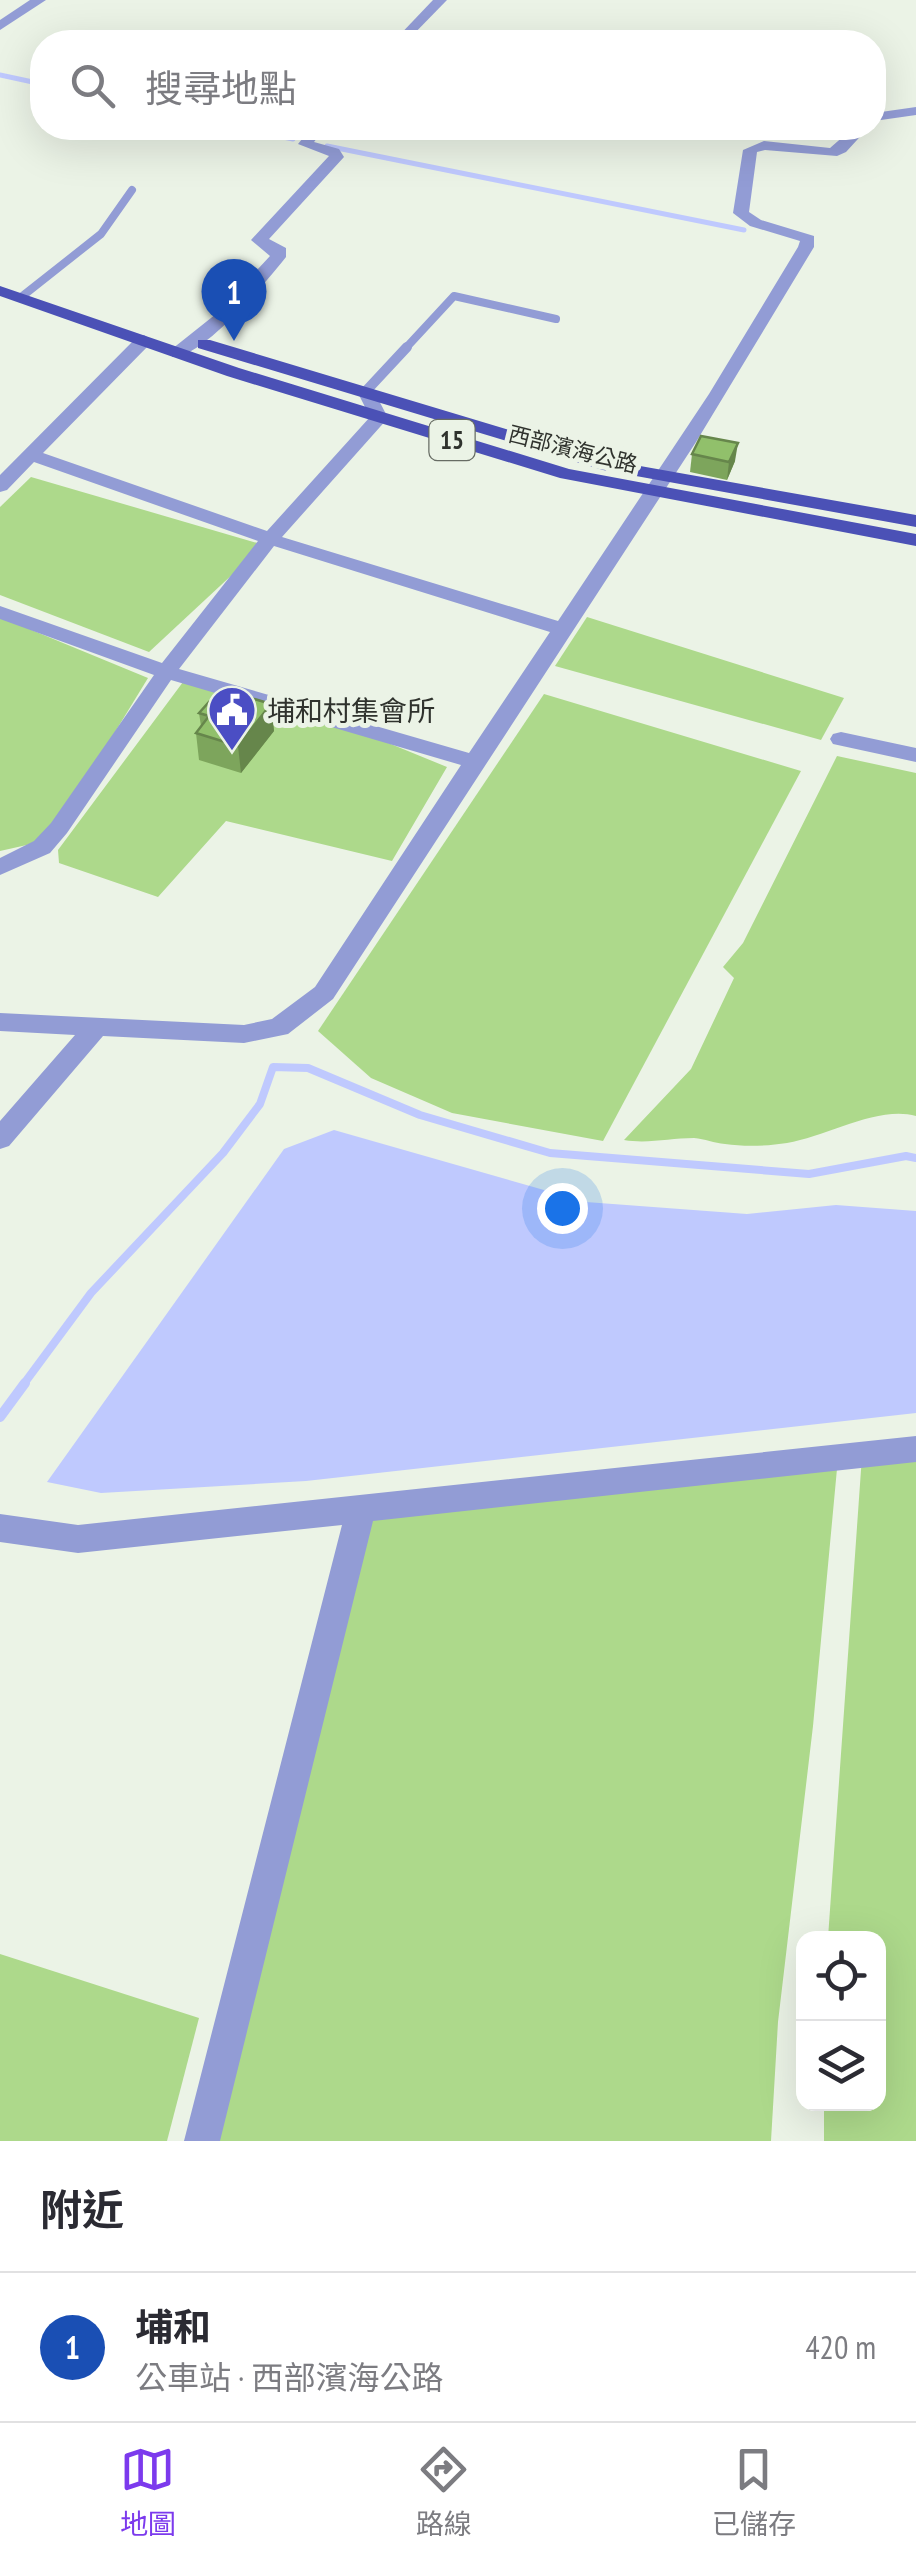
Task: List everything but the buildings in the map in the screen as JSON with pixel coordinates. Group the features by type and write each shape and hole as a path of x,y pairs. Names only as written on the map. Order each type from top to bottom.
{"main road":[{"name":"西部濱海公路","path":"0,275 28,292 144,340 186,346 366,392 661,485 916,540"},
{"name":"西部濱海公路","path":"0,291 28,292 379,418 566,474 916,521"}],"street":[{"path":"0,26 39,0"},
{"path":"411,30 440,0"},
{"path":"886,115 916,111"},
{"path":"186,346 222,318 278,257 280,250 258,240 337,157 334,152 305,144 308,140"},
{"path":"0,1022 244,1034 279,1028 324,993 744,357 808,239 751,222 741,213 750,150 764,146 832,152 842,150 851,140"},
{"path":"0,486 34,456 144,340"},
{"path":"0,866 42,847 50,838 166,672 270,539 379,418 366,392"},
{"path":"34,456 270,539 562,629"},
{"path":"0,612 166,672 474,762"},
{"path":"841,739 916,755"},
{"path":"0,1138 94,1029"},
{"path":"0,1528 78,1539 916,1449"},
{"path":"202,2141 361,1510"}],"lane":[{"path":"28,292 101,234 132,190"},
{"path":"366,392 454,296 556,319"}],"green space":[{"path":"31,477 264,545 149,652 0,595 0,507"},
{"path":"0,617 148,678 49,840 0,851"},
{"path":"587,617 844,698 821,740 555,666"},
{"path":"183,682 310,711 447,767 392,861 226,821 158,897 59,863 58,850"},
{"path":"544,694 801,771 603,1141 452,1113 371,1078 318,1031"},
{"path":"837,756 916,773 916,1116 869,1118 772,1145 733,1145 694,1138 624,1140 691,1069 734,978 723,967 743,943"},
{"path":"916,1444 916,2141 824,2141 824,2111 886,2111 886,1931 828,1931 862,1456"},
{"path":"838,1458 813,1726 778,2022 771,2141 216,2141 361,1509"},
{"path":"0,1954 199,2018 167,2141 0,2141"}],"water":[{"path":"334,1130 586,1202 747,1214 836,1205 916,1211 916,1413 306,1481 101,1493 47,1482 284,1149"}],"waterway":[{"path":"0,75 30,81"},
{"path":"327,146 744,230"},
{"path":"23,1385 91,1293 223,1153 260,1104 273,1067 308,1068 420,1115 550,1153 809,1174 906,1156 916,1158"},
{"path":"0,1417 25,1383"}],"place":[{"name":"埔和","path":"234,341"},
{"name":"埔和村集會所","path":"232,752"}]}
